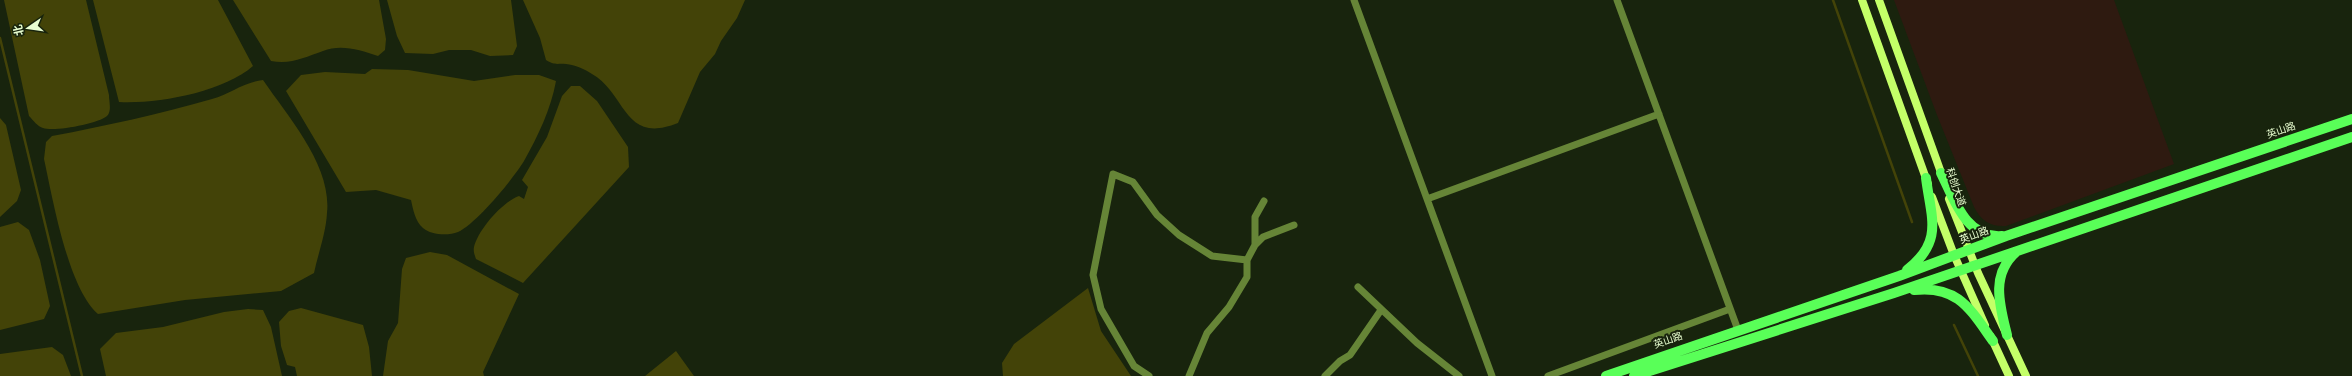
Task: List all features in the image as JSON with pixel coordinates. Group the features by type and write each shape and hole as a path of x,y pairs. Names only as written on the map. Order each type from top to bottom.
{"main road":[{"path":"1862,0 1954,255 2009,376"},
{"name":"科创大道","path":"1879,0 1969,250 2026,376"},
{"name":"英山路","path":"1606,376 1899,276 2006,236 2352,119"},
{"path":"1634,376 1894,293 2352,137"},
{"path":"1941,172 1968,223 1984,234 2006,236"},
{"path":"1899,276 1923,256 1931,240 1932,229 1926,178"},
{"path":"2007,336 1999,299 1998,285 2005,265 2019,250"},
{"path":"1894,293 1933,289 1954,295 1970,310 1993,341"}],"street":[{"path":"1354,0 1492,376"},
{"path":"1617,0 1738,330"},
{"path":"1427,199 1659,114"},
{"path":"1149,376 1134,366 1101,308 1093,275 1113,174 1133,182 1157,215 1178,235 1212,256 1247,260"},
{"path":"1255,245 1255,217 1264,201"},
{"path":"1189,376 1207,333 1229,307 1247,277 1247,260 1255,245 1263,237 1294,225"},
{"path":"1358,287 1381,310 1459,376"},
{"path":"1548,376 1730,309"},
{"path":"1325,376 1340,360 1350,355 1381,310"}],"shaded area":[{"path":"4,0 86,0 109,95 110,109 107,116 85,124 65,128 48,129 39,126 29,116"},
{"path":"93,0 218,0 253,66 225,83 190,94 153,101 119,102"},
{"path":"233,0 379,0 386,39 385,50 378,56 357,50 337,48 291,61 271,61"},
{"path":"387,0 511,0 517,46 513,55 490,56 471,50 449,50 433,54 405,53 397,36"},
{"path":"523,0 745,0 737,18 721,41 715,54 700,72 678,123 660,128 646,127 636,122 603,83 589,72 573,65 554,64 546,60 540,38"},
{"path":"1894,0 2114,0 2174,164 2006,226 1987,222 1980,216 1974,207 1937,115"},
{"path":"372,69 408,70 474,81 515,75 539,75 556,81 551,102 539,132 524,161 512,178 494,200 475,220 466,227 458,232 440,234 430,232 420,225 415,215 411,200 376,190 346,192 286,91 301,75 325,72 365,74"},
{"path":"263,80 307,143 323,178 327,195 327,213 324,236 314,273 281,291 185,300 98,314 87,302 78,285 63,242 44,159 46,142 52,136 172,110 212,99 250,83"},
{"path":"571,86 580,86 597,101 628,147 629,167 523,283 476,259 474,247 480,233 498,210 512,199 519,196 524,199 528,187 522,180 547,137 562,96"},
{"path":"0,118 6,125 21,190 17,201 0,217"},
{"path":"18,222 29,230 40,260 50,306 44,319 0,330 0,227"},
{"path":"430,252 447,255 519,294 483,372 484,376 383,376 388,341 398,323 402,269 406,258"},
{"path":"1088,288 1101,331 1131,376 1003,376 1002,363 1014,344"},
{"path":"301,308 363,325 369,347 372,376 297,376 295,367 287,365 281,346 279,322 289,311"},
{"path":"248,309 263,310 271,327 282,376 106,376 100,349 116,333 163,327 224,312"},
{"path":"52,347 63,355 71,376 0,376 0,354"},
{"path":"676,351 694,376 645,376"}],"waterway":[{"path":"1833,0 1912,222"},
{"path":"0,38 82,376"},
{"path":"1954,325 1978,376"}]}
